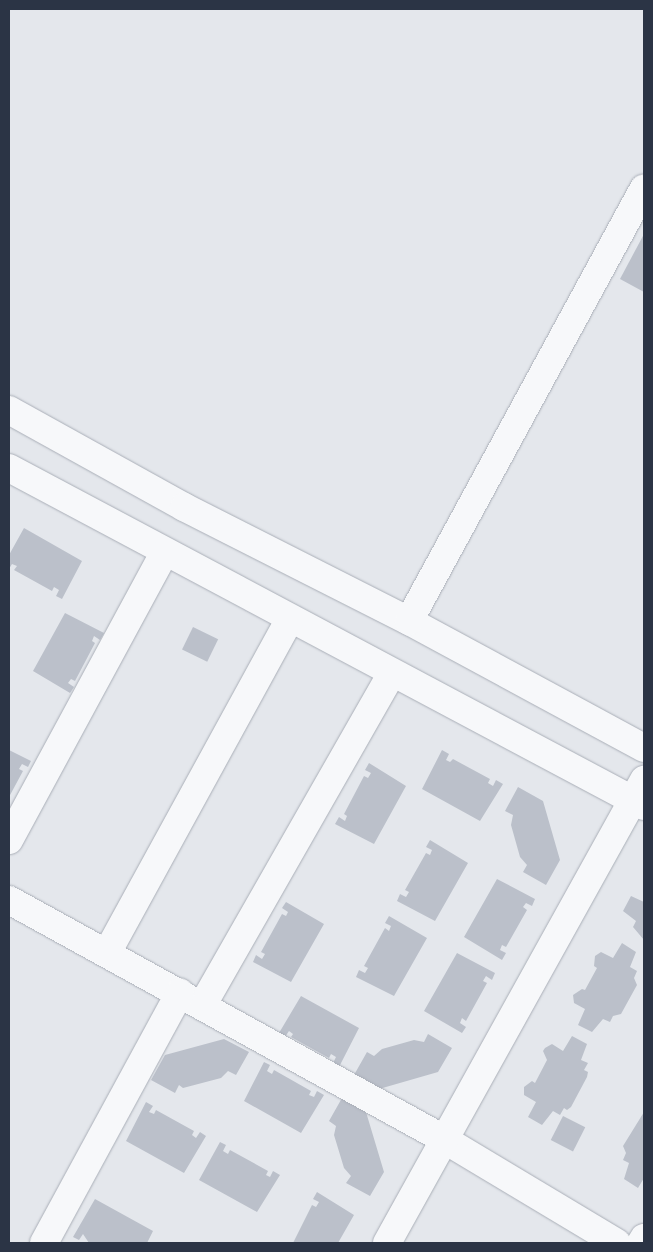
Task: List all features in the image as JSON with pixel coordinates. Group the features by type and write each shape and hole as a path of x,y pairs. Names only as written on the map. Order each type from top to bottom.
{"street":[{"path":"409,621 644,189"},
{"path":"9,410 184,506 409,621 644,748"},
{"path":"9,468 391,674 641,796 387,1243"},
{"path":"9,840 164,552"},
{"path":"107,953 290,619"},
{"path":"44,1243 391,674"},
{"path":"9,900 445,1140 609,1241"},
{"path":"641,1243 644,1238"}],"building":[{"path":"644,234 644,292 620,279"},
{"path":"24,528 82,561 62,599 56,596 59,590 54,587 52,591 14,570 17,566 12,564 9,569 9,555"},
{"path":"65,613 104,633 100,640 94,636 92,641 95,643 75,681 71,679 68,683 74,687 70,693 33,671"},
{"path":"193,627 218,639 207,662 182,649"},
{"path":"9,750 31,761 28,767 22,764 19,769 23,771 9,797"},
{"path":"442,750 449,754 446,760 450,762 453,759 490,779 488,783 493,786 496,780 503,784 480,821 422,789"},
{"path":"369,763 406,786 374,844 335,824 339,817 345,821 347,816 344,814 364,776 368,778 371,773 365,770"},
{"path":"518,787 543,801 560,860 546,885 523,872 527,865 520,857 511,825 513,815 505,811"},
{"path":"430,840 468,863 435,921 397,901 400,894 406,897 409,892 405,890 426,853 430,855 432,850 426,847"},
{"path":"497,879 535,899 532,906 526,903 523,907 527,910 506,947 502,945 500,950 506,953 502,960 464,937"},
{"path":"631,896 644,902 644,940 633,927 636,921 623,911"},
{"path":"286,902 324,924 291,982 253,962 256,955 262,959 265,954 261,952 282,914 286,916 288,912 282,908"},
{"path":"389,916 427,938 394,996 356,977 359,970 365,973 368,968 364,966 385,928 389,931 391,926 385,923"},
{"path":"622,943 636,952 630,967 637,971 634,978 637,985 621,1014 613,1016 610,1022 603,1019 592,1032 578,1025 585,1009 574,1003 573,995 582,989 585,990 597,968 594,966 595,956 601,952 613,958"},
{"path":"457,953 495,973 492,980 486,976 483,981 487,983 466,1021 462,1018 460,1023 466,1027 462,1033 424,1011"},
{"path":"301,996 359,1028 339,1067 333,1063 336,1057 331,1054 329,1058 291,1037 293,1034 289,1031 285,1037 279,1033"},
{"path":"428,1034 452,1048 438,1072 379,1089 354,1075 367,1052 374,1056 382,1049 414,1040 424,1042"},
{"path":"572,1036 587,1044 581,1060 588,1063 584,1070 588,1072 587,1077 571,1107 567,1110 564,1108 560,1115 553,1111 542,1125 528,1117 536,1102 524,1095 524,1087 532,1081 535,1083 547,1060 543,1051 545,1048 552,1044 563,1051"},
{"path":"224,1039 249,1052 236,1075 228,1071 221,1078 183,1088 179,1085 175,1093 151,1080 165,1055"},
{"path":"264,1062 270,1065 267,1071 272,1074 274,1070 311,1091 309,1095 314,1097 317,1091 324,1095 301,1133 244,1101"},
{"path":"342,1098 366,1112 384,1172 370,1196 346,1183 351,1176 344,1168 334,1135 336,1126 329,1121"},
{"path":"146,1102 153,1106 149,1112 154,1114 156,1110 194,1131 192,1135 196,1138 200,1132 206,1136 184,1173 126,1141"},
{"path":"644,1112 644,1178 638,1188 624,1179 629,1163 623,1160 626,1153 623,1146"},
{"path":"563,1116 585,1127 573,1151 551,1140"},
{"path":"220,1142 226,1145 223,1151 228,1154 230,1150 268,1171 266,1175 270,1177 273,1171 280,1175 257,1212 199,1180"},
{"path":"317,1192 354,1215 338,1243 293,1243 312,1205 316,1207 319,1202 313,1199"},
{"path":"95,1199 153,1231 147,1243 89,1243 83,1234 79,1240 73,1237"}]}
